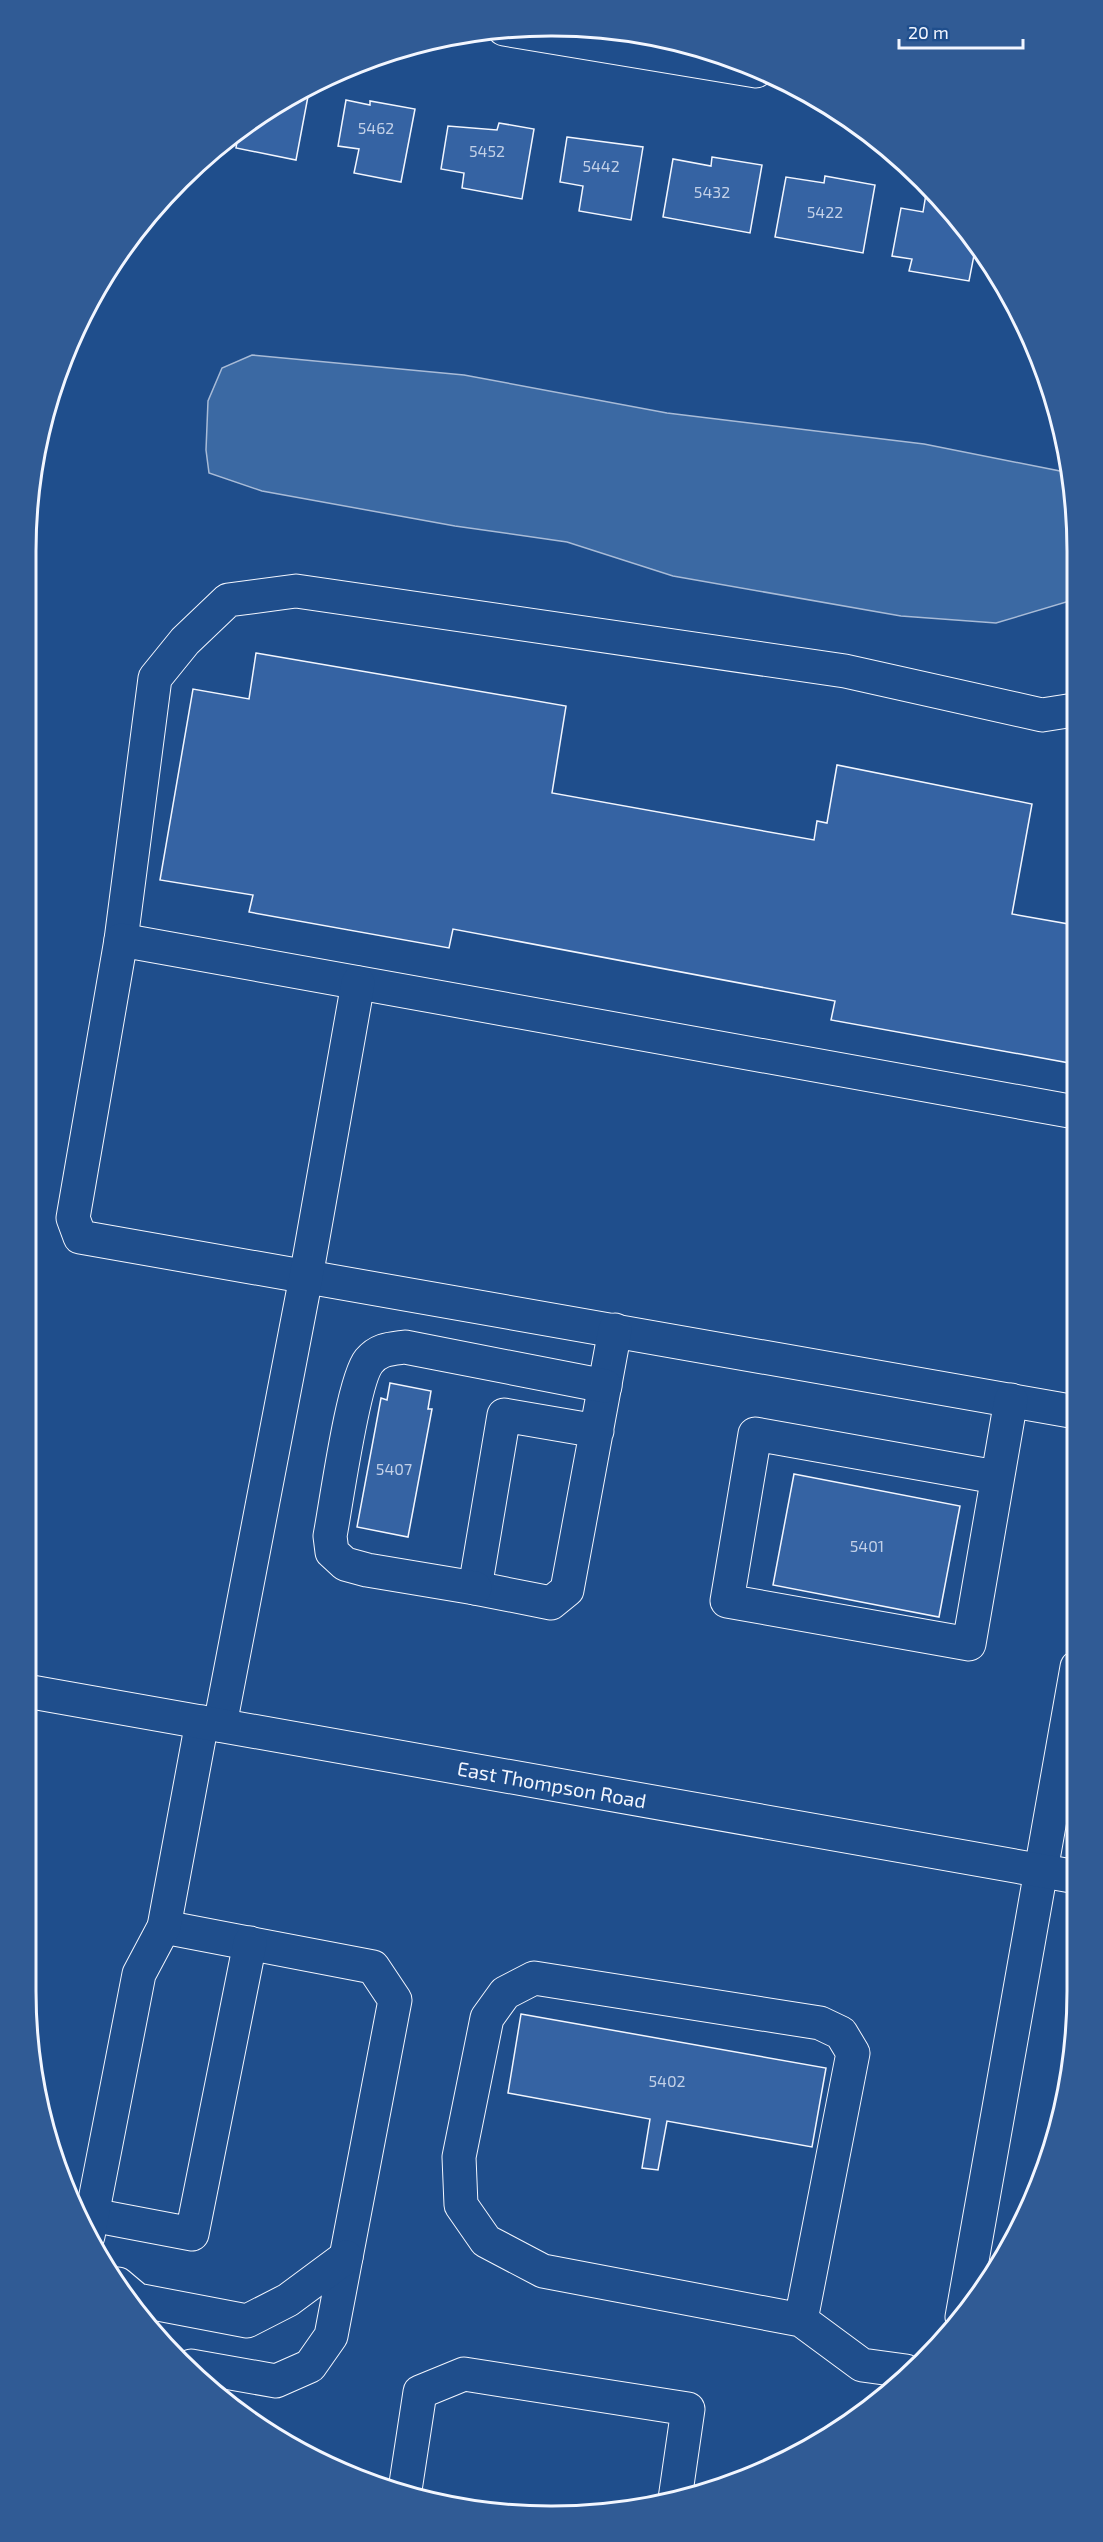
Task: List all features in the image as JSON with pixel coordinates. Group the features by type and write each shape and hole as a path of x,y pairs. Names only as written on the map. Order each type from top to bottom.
{"main road":[{"path":"547,36 724,66"},
{"path":"1067,711 1042,715 845,671 296,591 228,600 185,641 155,678 121,940 73,1218 80,1237 615,1329 1067,1410"},
{"path":"121,940 1067,1111"},
{"path":"91,2221 140,1974 164,1927 211,1723 306,1276 358,983"},
{"path":"605,1386 405,1347 380,1350 367,1363 360,1380 330,1536 332,1552 345,1564 368,1570 551,1603 567,1590 597,1431 605,1386 615,1329"},
{"path":"996,1476 755,1434 727,1601 969,1644 996,1476 1011,1400"},
{"path":"475,1588 504,1415 597,1431"},
{"name":"East Thompson Road","path":"36,1693 1067,1875"},
{"path":"966,2296 1067,1724"},
{"path":"164,1927 373,1967 395,2000 331,2336 310,2366 276,2382 201,2368"},
{"path":"93,2225 192,2234 250,1943"},
{"path":"801,2320 853,2053 841,2033 820,2023 534,1978 505,1993 487,2018 459,2157 461,2205 486,2241 543,2271 801,2320 862,2365 900,2370"},
{"path":"141,2301 247,2321 288,2300 346,2257"},
{"path":"406,2485 420,2392 464,2374 688,2409 676,2490"}],"water":[{"path":"252,355 464,375 667,413 924,444 1061,471 1066,518 1067,602 996,623 901,616 673,576 567,542 455,526 262,491 209,473 206,450 208,401 222,368"}],"building":[{"path":"308,98 296,160 236,148 237,144 265,123"},
{"path":"346,100 370,105 370,101 415,109 401,182 354,173 359,149 338,146"},
{"path":"499,123 534,129 522,199 462,188 464,173 441,169 448,126 497,130"},
{"path":"567,137 643,147 631,220 579,211 583,186 560,182"},
{"path":"712,157 762,165 750,233 663,217 673,159 711,166"},
{"path":"825,176 875,185 863,253 775,237 786,177 824,183"},
{"path":"925,197 974,257 969,281 909,271 912,259 892,256 901,208 923,212"},
{"path":"256,653 566,706 552,793 814,840 817,821 827,823 837,765 1032,804 1012,914 1067,924 1067,1063 831,1020 835,1001 453,929 449,948 249,912 253,895 160,880 193,689 249,699"},
{"path":"390,1383 431,1391 428,1409 432,1409 408,1537 357,1527 381,1398 387,1400"},
{"path":"794,1474 960,1506 939,1617 773,1585"},
{"path":"521,2014 826,2068 812,2147 667,2121 658,2170 642,2168 650,2119 508,2093"}]}
